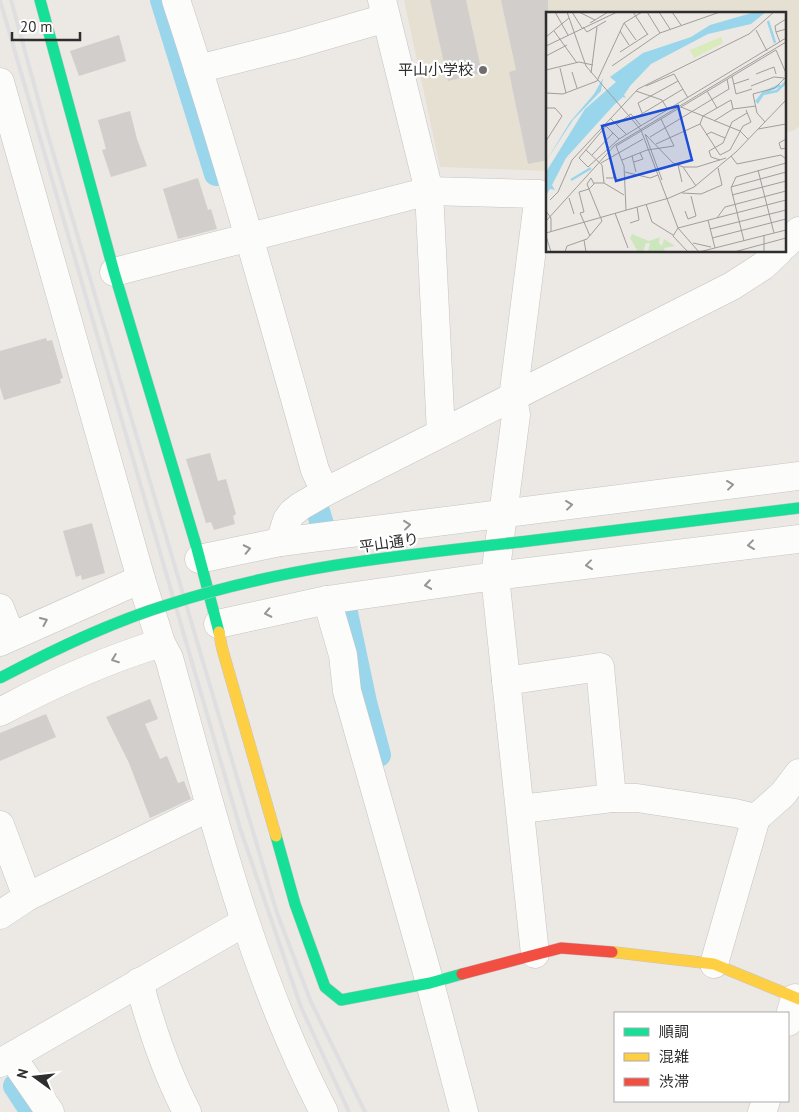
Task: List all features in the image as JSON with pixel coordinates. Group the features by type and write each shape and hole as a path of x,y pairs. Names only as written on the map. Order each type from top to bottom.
{"street":[{"path":"40,0 114,272 218,624 225,657 295,904 325,987 341,1000 430,983 561,948 629,953 714,964 794,1006"},
{"path":"176,0 250,238 315,470 325,492"},
{"path":"198,69 293,45 384,9 429,191 441,433"},
{"path":"0,82 10,154 161,643 169,658 210,807 245,922 286,1034 324,1112"},
{"path":"114,272 429,191 539,194 513,398 516,415 495,576 535,954"},
{"path":"786,244 799,231"},
{"path":"280,542 287,520 292,513 325,492 732,286 763,266 778,252"},
{"path":"199,559 280,542 799,476"},
{"name":"平山通り","path":"0,678 76,640 133,617 195,596 318,568 380,558 799,508"},
{"path":"218,624 327,600 495,576 799,538"},
{"path":"0,608 5,639 141,579"},
{"path":"327,600 343,655 347,691 430,983 464,1112"},
{"path":"0,712 84,670 161,643"},
{"path":"506,681 600,667 612,798"},
{"path":"714,964 756,818 783,794 799,773"},
{"path":"521,810 612,798 637,798 756,818"},
{"path":"0,916 27,897 210,807"},
{"path":"0,825 27,897"},
{"path":"50,1112 6,1060 245,922"},
{"path":"139,982 158,1047 187,1112"}],"shaded area":[{"name":"平山小学校","path":"404,0 799,0 799,126 795,130 786,133 786,12 546,12 546,171 440,167"}],"building":[{"path":"430,0 466,0 482,73 448,81"},
{"path":"501,0 548,0 548,12 546,12 546,160 528,164 509,72 516,70"},
{"path":"119,35 126,61 79,76 70,51"},
{"path":"130,111 137,139 147,166 111,177 102,150 106,149 98,120"},
{"path":"198,178 208,210 211,209 217,229 178,239 163,189"},
{"path":"46,338 47,341 52,340 63,378 60,379 61,383 4,400 0,387 0,351"},
{"path":"210,453 218,481 226,479 236,514 233,516 235,524 214,530 211,522 206,523 186,459"},
{"path":"92,523 105,573 82,580 81,575 76,577 63,531"},
{"path":"150,699 158,719 145,724 160,759 167,756 178,783 184,781 191,799 150,818 129,763 106,717"},
{"path":"46,714 56,737 0,761 0,733"}],"waterway":[{"path":"162,0 216,174"},
{"path":"317,508 322,524"},
{"path":"345,608 365,702 379,755"},
{"path":"15,1086 32,1112"}],"railway":[{"path":"0,0 240,828 301,1007 349,1112"},
{"path":"11,0 47,132 277,913 311,1002 365,1112"}],"traffic: fast":[{"path":"40,0 114,272 196,545 219,632"},
{"path":"520,542 799,508"},
{"path":"0,678 105,628 148,611 213,591 343,564 520,542"},
{"path":"276,836 295,904 325,987 341,1000 430,983 462,974"}],"traffic: slow":[{"path":"219,632 276,836"},
{"path":"612,952 714,964 799,999"}],"traffic: jam":[{"path":"462,974 561,948 612,952"}],"place":[{"name":"平山小学校","path":"483,70"}]}
